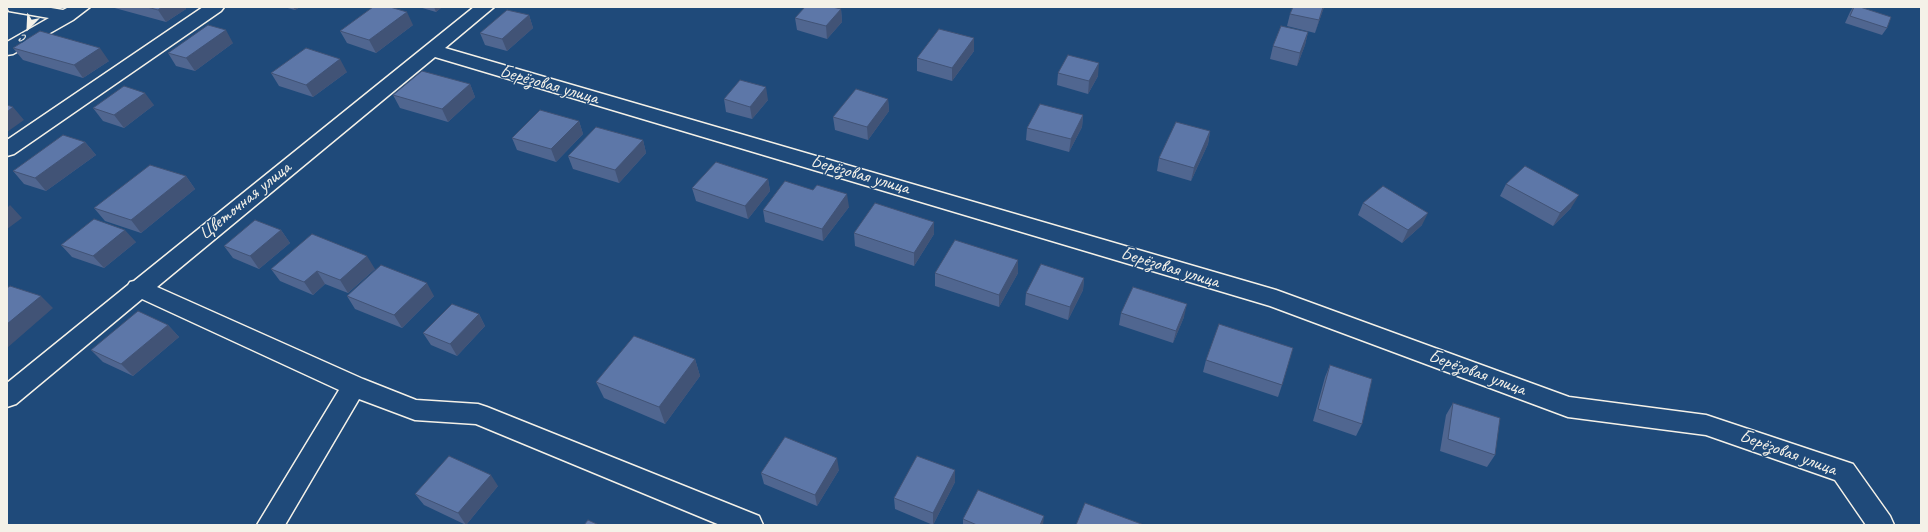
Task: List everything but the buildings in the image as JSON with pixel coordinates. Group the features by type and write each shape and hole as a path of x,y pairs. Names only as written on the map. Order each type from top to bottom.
{"street":[{"path":"15,7 74,11"},
{"path":"7,149 215,7"},
{"name":"Цветочная улица","path":"7,396 485,7"},
{"path":"7,50 74,11"},
{"name":"Берёзовая улица","path":"431,50 1276,299 1568,407 1706,425 1844,472 1881,525"},
{"path":"138,288 354,386 415,410 478,414 750,525"},
{"path":"270,525 354,386"}]}
